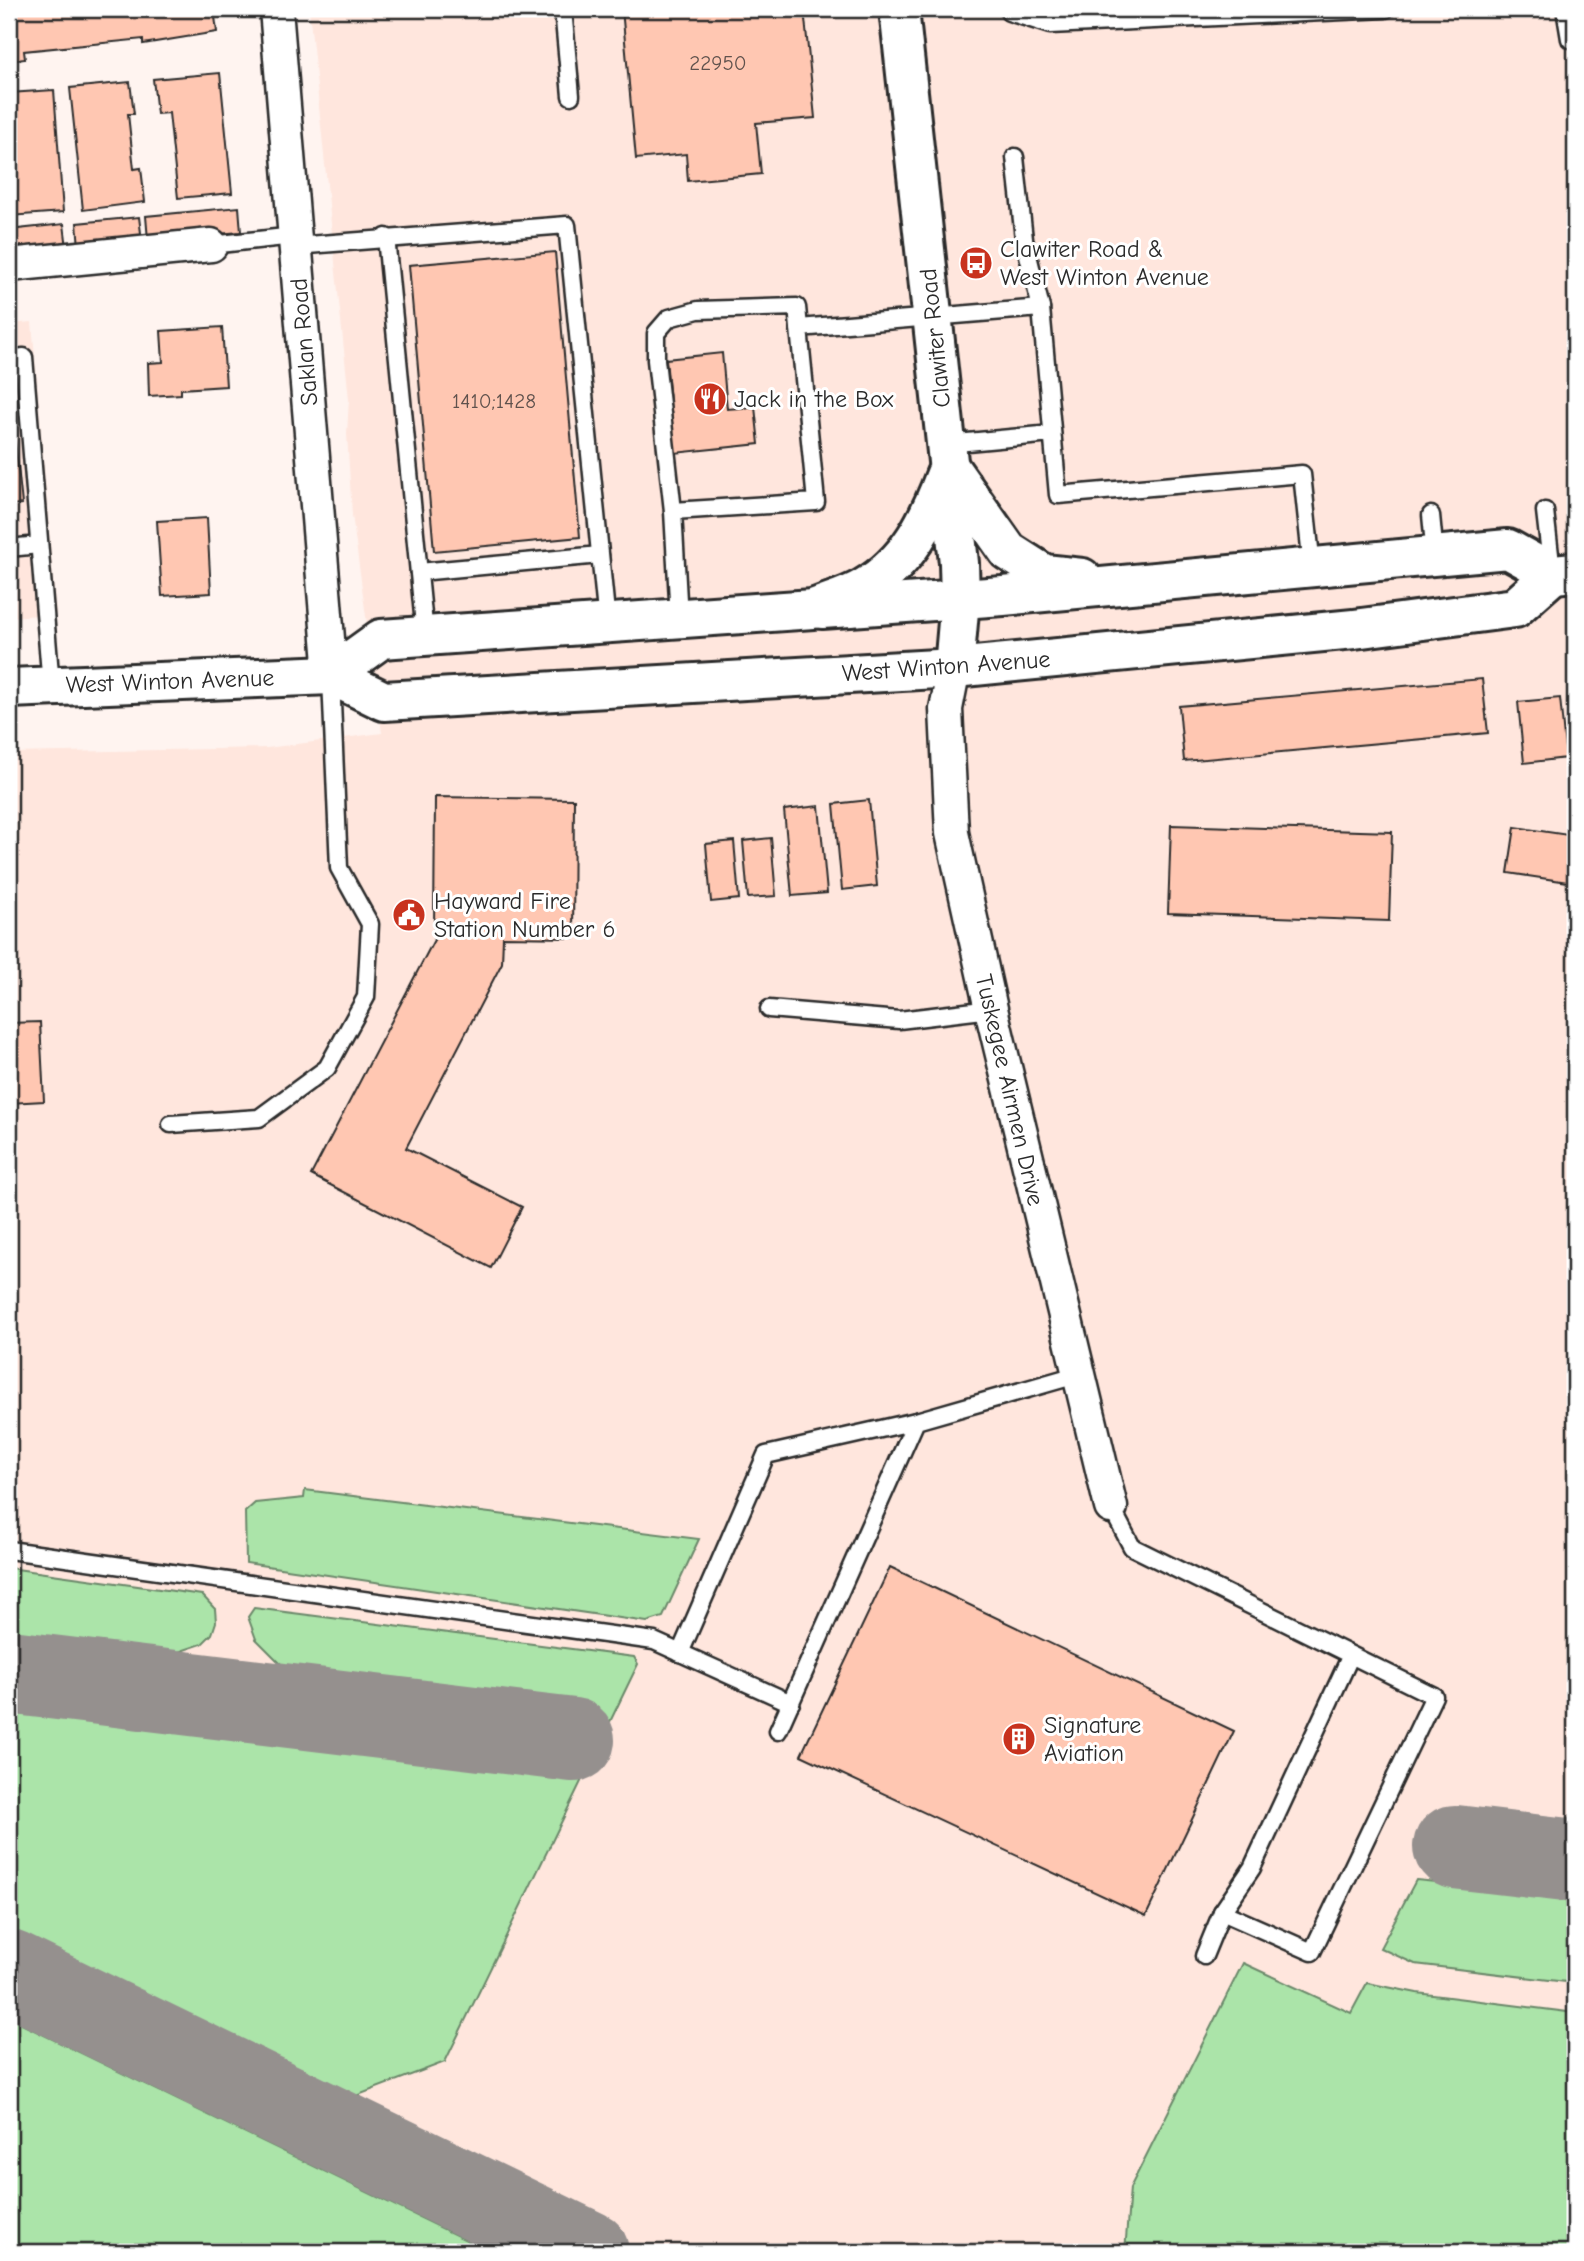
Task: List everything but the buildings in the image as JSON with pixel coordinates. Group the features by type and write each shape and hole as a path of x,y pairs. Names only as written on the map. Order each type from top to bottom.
{"main road":[{"name":"Clawiter Road","path":"899,9 933,317 960,599 954,668"},
{"path":"947,456 1008,551 1044,574 1133,583"},
{"path":"813,609 865,588 895,564 927,523 947,456"},
{"path":"331,675 381,639 960,599 1508,549 1564,573"},
{"name":"West Winton Avenue","path":"9,688 331,675 384,701 954,668 1354,629 1515,608 1564,573"}],"street":[{"name":"Saklan Road","path":"276,9 331,675"},
{"path":"9,265 211,245"},
{"name":"Tuskegee Airmen Drive","path":"954,668 946,709 952,833 990,1009 1111,1507"}],"lane":[{"path":"563,9 571,96"},
{"path":"1008,9 1009,12 1050,25 1387,9"},
{"path":"1566,9 1570,39"},
{"path":"1015,158 1024,239 1041,307 1058,495 1302,474 1312,567"},
{"path":"211,245 567,225 607,623"},
{"path":"386,237 425,636"},
{"path":"673,511 816,502 797,307 752,306 698,310 669,318 656,333 656,360 673,511 679,618"},
{"path":"799,328 1041,307"},
{"path":"9,359 24,357 51,686"},
{"path":"947,456 1052,434"},
{"path":"1545,511 1564,573"},
{"path":"1431,515 1435,556"},
{"path":"9,548 39,545"},
{"path":"419,572 600,555"},
{"path":"171,1124 259,1118 327,1068 366,997 370,924 339,868 331,675"},
{"path":"769,1009 899,1020 990,1009"},
{"path":"680,1653 766,1455 916,1421 1080,1374"},
{"path":"778,1731 916,1421"},
{"path":"1111,1507 1132,1547 1434,1696 1312,1952 1222,1912"},
{"path":"9,1550 654,1641 791,1703"},
{"path":"1204,1956 1222,1912 1252,1868 1351,1655"}],"shaded area":[{"path":"309,9 1575,9 1575,2252 9,2252 9,753 267,748 382,733 352,515 347,434 349,399"},
{"path":"32,322 56,614 9,617 9,324"}],"green space":[{"path":"305,1490 699,1539 663,1617 647,1622 246,1563 245,1512 255,1503 304,1498"},
{"path":"9,1568 202,1595 215,1609 216,1622 212,1634 202,1644 175,1653 9,1635"},
{"path":"254,1608 634,1657 638,1664 445,2062 348,2099 9,1933 9,1706 565,1776 599,1710 286,1669 256,1639 248,1617"},
{"path":"1416,1880 1575,1896 1575,1983 1415,1964 1380,1948"},
{"path":"1243,1963 1351,2013 1367,1983 1417,1993 1575,2013 1575,2252 1125,2252 1130,2188"},
{"path":"9,2018 491,2252 9,2252"}],"taxiway":[{"path":"9,1672 573,1740"},
{"path":"1455,1847 1575,1861"},
{"path":"9,1972 587,2252"}],"place":[{"name":"Clawiter Road & West Winton Avenue","path":"976,263"},
{"name":"Jack in the Box","path":"710,399"},
{"name":"Hayward Fire Station Number 6","path":"409,915"},
{"name":"Signature Aviation","path":"1019,1739"}]}
